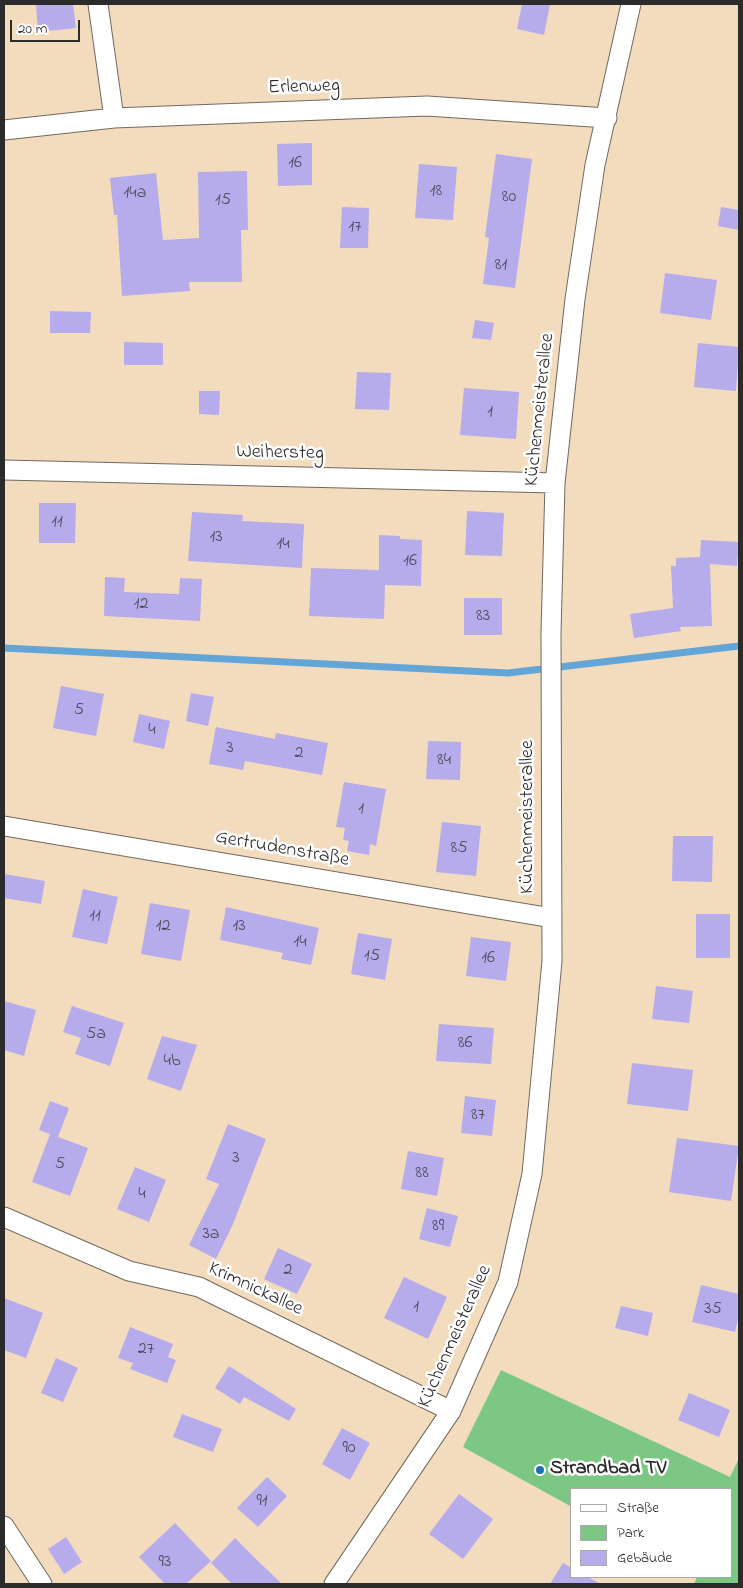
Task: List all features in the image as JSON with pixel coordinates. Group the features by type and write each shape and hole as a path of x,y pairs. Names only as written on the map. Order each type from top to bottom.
{"street":[{"path":"98,4 114,118"},
{"name":"Küchenmeisterallee","path":"334,1584 451,1411 508,1282 532,1174 552,961 550,634 555,483 575,299 595,165 631,4"},
{"name":"Erlenweg","path":"4,130 114,118 427,106 607,118"},
{"name":"Weihersteg","path":"4,470 555,483"},
{"name":"Gertrudenstraße","path":"4,826 552,918"},
{"name":"Krimnickallee","path":"4,1217 129,1271 199,1286 451,1411"},
{"path":"4,1526 42,1584"}],"green space":[{"path":"501,1370 730,1477 739,1458 739,1584 694,1584 697,1578 733,1578 733,1488 570,1488 570,1506 463,1447"}],"building":[{"path":"36,4 73,4 76,28 38,32"},
{"path":"522,4 550,4 544,35 517,29"},
{"path":"312,143 312,185 278,186 277,144"},
{"path":"496,154 532,159 515,288 483,284 489,238 485,237"},
{"path":"419,164 457,167 453,220 415,218"},
{"path":"247,171 248,230 241,230 242,282 189,282 190,291 122,296 117,215 114,215 110,178 156,173 163,240 199,238 198,172"},
{"path":"342,207 369,208 368,248 340,248"},
{"path":"721,207 739,210 739,230 718,226"},
{"path":"665,273 717,280 711,320 660,313"},
{"path":"50,311 91,312 90,333 50,333"},
{"path":"475,320 494,323 491,340 472,338"},
{"path":"124,342 163,343 163,365 124,365"},
{"path":"698,343 739,347 736,391 694,387"},
{"path":"357,372 391,373 389,410 355,409"},
{"path":"464,388 519,392 516,439 460,435"},
{"path":"199,391 220,391 219,415 199,414"},
{"path":"39,503 76,503 75,543 39,543"},
{"path":"467,511 504,513 502,556 465,555"},
{"path":"192,512 243,515 242,521 304,524 302,568 188,561"},
{"path":"379,535 400,536 400,539 422,540 421,586 385,585 384,619 309,616 311,568 379,570"},
{"path":"701,540 739,542 737,566 710,564 712,626 680,627 681,631 634,638 630,614 673,608 671,566 676,566 676,558 700,557"},
{"path":"105,577 125,578 124,592 179,594 180,578 202,579 200,621 104,616"},
{"path":"464,598 502,598 502,635 464,635"},
{"path":"61,686 104,694 96,736 53,728"},
{"path":"191,693 214,697 208,726 186,721"},
{"path":"139,714 170,721 164,749 133,742"},
{"path":"216,727 275,739 276,733 328,743 322,775 245,761 243,770 209,764"},
{"path":"428,741 461,742 460,780 426,779"},
{"path":"344,782 386,789 376,846 370,844 369,855 347,851 349,841 343,840 345,828 336,827"},
{"path":"442,822 481,826 476,876 436,872"},
{"path":"673,836 713,836 712,882 672,881"},
{"path":"4,874 45,881 41,904 4,898"},
{"path":"83,889 118,897 107,944 72,937"},
{"path":"150,903 190,910 181,961 141,954"},
{"path":"226,907 319,928 311,965 281,959 283,953 220,940"},
{"path":"696,914 730,914 730,958 696,958"},
{"path":"358,933 392,939 385,980 351,974"},
{"path":"471,937 511,942 506,981 466,976"},
{"path":"656,986 693,991 689,1023 652,1019"},
{"path":"4,1001 36,1010 24,1056 4,1050"},
{"path":"72,1006 124,1023 110,1066 75,1054 81,1038 63,1032"},
{"path":"439,1024 494,1028 491,1064 436,1061"},
{"path":"162,1036 197,1045 181,1091 147,1079"},
{"path":"632,1063 693,1070 688,1111 627,1104"},
{"path":"465,1096 496,1100 492,1136 461,1133"},
{"path":"50,1101 69,1108 58,1137 88,1148 70,1196 32,1182 50,1134 39,1130"},
{"path":"228,1124 266,1139 233,1224 216,1259 189,1245 219,1184 206,1179"},
{"path":"677,1138 739,1146 731,1201 669,1192"},
{"path":"408,1151 444,1158 437,1196 401,1189"},
{"path":"135,1167 166,1180 149,1222 117,1209"},
{"path":"427,1208 458,1216 450,1247 419,1239"},
{"path":"278,1248 312,1264 297,1294 264,1279"},
{"path":"404,1277 447,1297 428,1339 384,1318"},
{"path":"701,1285 739,1294 739,1315 735,1332 692,1322"},
{"path":"4,1298 43,1313 26,1358 4,1350"},
{"path":"621,1306 653,1313 648,1336 615,1328"},
{"path":"130,1327 173,1344 168,1357 176,1360 167,1383 130,1369 133,1363 118,1358"},
{"path":"56,1358 78,1368 63,1402 41,1393"},
{"path":"229,1366 296,1409 289,1421 244,1397 240,1404 215,1388"},
{"path":"689,1393 730,1410 719,1437 678,1420"},
{"path":"182,1414 222,1429 213,1452 173,1437"},
{"path":"342,1428 370,1443 350,1480 322,1464"},
{"path":"267,1477 287,1496 258,1527 237,1508"},
{"path":"459,1494 493,1519 463,1559 429,1534"},
{"path":"175,1523 211,1561 186,1584 165,1584 139,1557"},
{"path":"66,1537 82,1562 64,1574 48,1549"},
{"path":"235,1538 282,1584 232,1584 211,1563"},
{"path":"563,1563 570,1567 570,1578 590,1578 601,1584 550,1584"}],"waterway":[{"path":"4,648 508,673 739,646"}],"place":[{"name":"Strandbad TV","path":"540,1470"}]}
